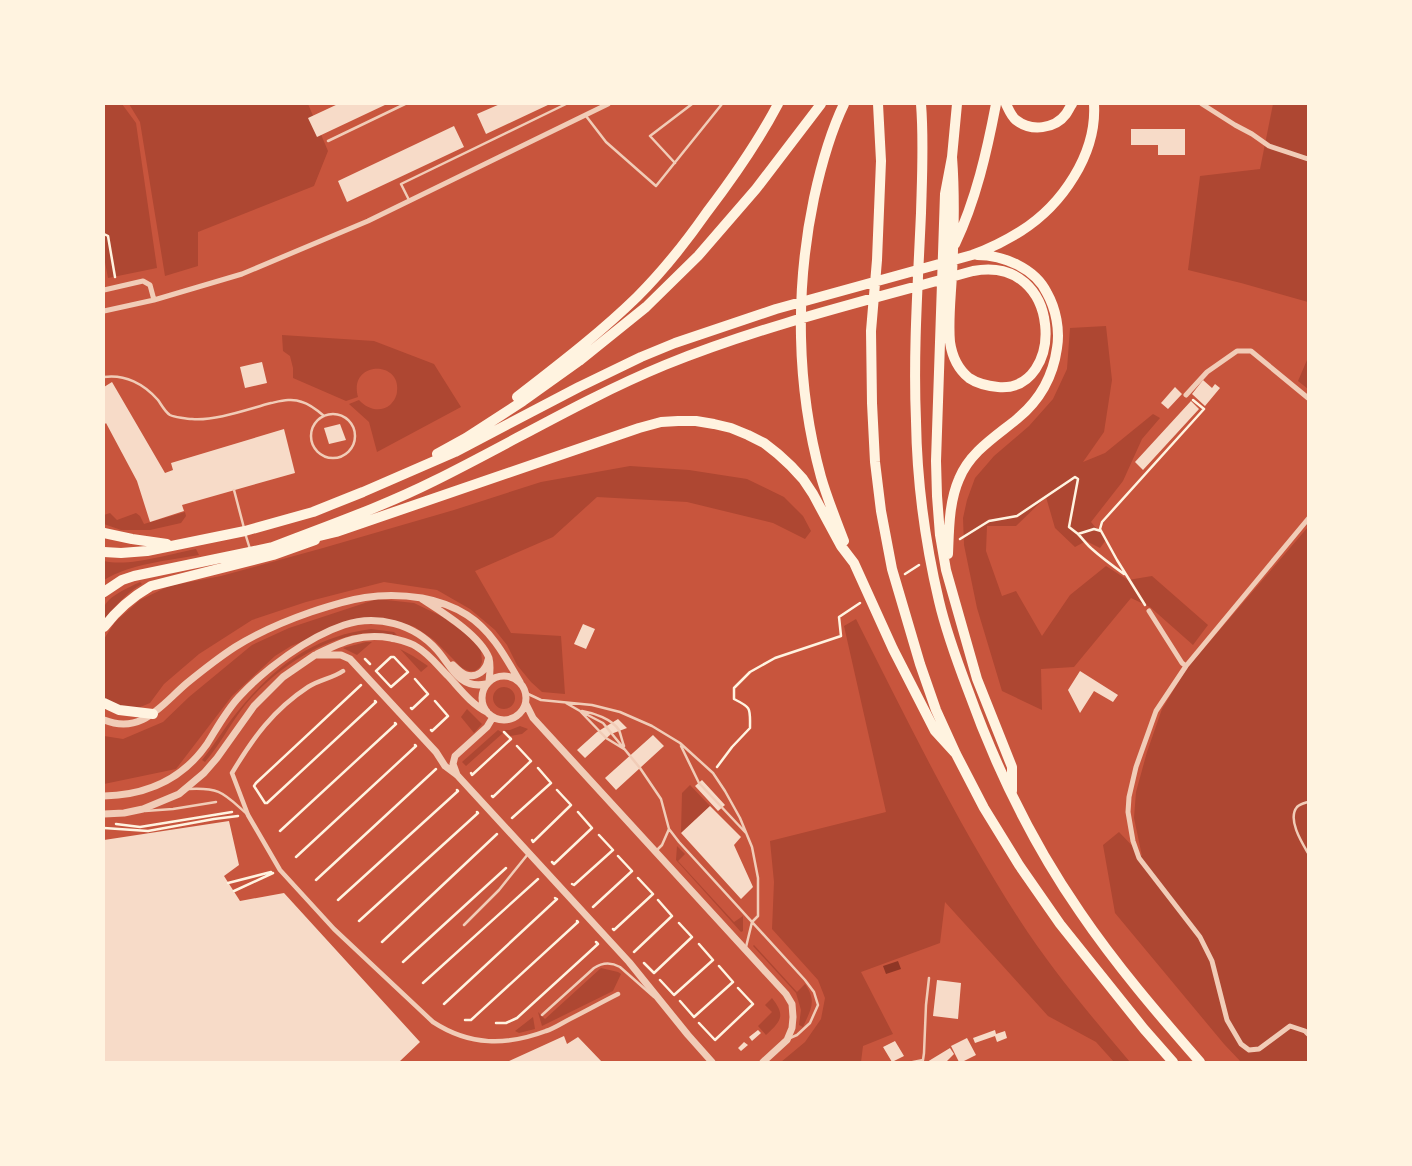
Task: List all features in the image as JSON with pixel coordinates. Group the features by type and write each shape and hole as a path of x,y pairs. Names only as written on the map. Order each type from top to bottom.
{"highway":[{"path":"466,438 582,346 637,296 681,248 729,183 778,104"},
{"path":"413,470 523,401 579,361 646,307 698,256 756,189 821,104"},
{"path":"844,104 825,153 811,212 805,249 800,329 802,372 810,425 821,477 854,564 914,692 935,731 956,754"},
{"path":"878,104 881,161 871,331 874,462 892,569 920,664 936,710 956,754 984,808 1019,865 1044,902 1099,974 1173,1062"},
{"path":"921,104 922,164 915,386 917,462 928,546 939,602 958,663 990,748 1012,794 1058,879 1079,912 1115,961 1161,1018 1200,1062"},
{"path":"957,104 946,194 936,461 940,535 946,570 977,679 1012,767 1012,794"},
{"path":"954,247 982,168 996,104"},
{"path":"1006,104 1010,113 1017,120 1024,125 1034,128 1050,126 1058,122 1072,104"},
{"path":"104,552 134,553 176,545 245,530 312,512 364,492 455,452 641,357 706,332 776,309 972,255 992,247 1021,231 1038,218 1067,187 1078,168 1092,131 1094,104"},
{"path":"273,547 357,515 433,481 629,381 711,348 779,326 973,271 985,268 1014,276 1031,289 1041,305 1046,330 1043,354 1026,379 1003,387 988,386 975,382 957,366 950,343 954,247 952,157"},
{"path":"946,570 950,517 958,479 968,463 981,448 1018,418 1042,393 1053,368 1058,342 1056,316 1052,302 1038,279 1010,262 985,255 972,255"},
{"path":"104,628 123,605 138,593 151,586 272,555 660,422 696,421 714,424 748,435 764,443 803,479 841,546 854,564"},
{"path":"104,592 117,583 134,576 336,532"},
{"path":"104,533 176,545"},
{"path":"104,703 119,710 153,714"}],"street":[{"path":"104,311 154,300 242,274 368,221 608,104"},
{"path":"1202,104 1269,146 1308,159"},
{"path":"104,290 143,281 150,285 154,300"},
{"path":"1186,395 1207,372 1237,351 1251,351 1308,398"},
{"path":"1308,519 1186,666 1156,711 1136,767 1129,797 1128,812 1133,841 1139,858 1200,937 1212,961 1227,1020 1241,1044 1249,1050 1259,1049 1290,1026 1305,1031 1308,1034"},
{"path":"104,726 126,725 153,714 186,684 235,647 259,633 332,605 360,598 391,594 445,603 478,623 497,644 526,693 526,704 533,718 786,994 792,1004 792,1028 787,1040 763,1062"},
{"path":"420,598 462,627 480,645 487,655 491,668 488,683"},
{"path":"1149,611 1182,663 1186,666"},
{"path":"104,796 126,795 150,790 185,769 207,744 214,731 239,697 271,667 314,638 343,625 366,620 399,624 419,634 462,673 472,676 481,673 485,669 488,660 487,655"},
{"path":"104,814 124,813 143,809 178,794 204,773 213,763 250,712 283,677 315,655 343,642 363,636 377,636 416,646 435,662 477,707 490,715 502,720 512,718 520,713 526,704"},
{"path":"315,655 341,655 350,659 436,752 445,766 457,775 629,962 711,1062"},
{"path":"444,658 457,676 466,682 476,685 488,683"},
{"path":"343,671 320,680 288,702 258,732 232,773 248,815 280,870 334,929 433,1022 446,1031 464,1037 494,1042 520,1039 548,1031 618,994"},
{"path":"490,715 483,706 482,698 483,691 488,683 495,677 503,675 510,676 520,682"},
{"path":"457,775 452,764 455,756 487,727 490,715"},
{"path":"104,720 126,725"}],"lane":[{"path":"328,141 405,104"},
{"path":"409,201 401,184 566,104"},
{"path":"675,163 650,136 692,104"},
{"path":"585,115 606,142 656,186 722,104"},
{"path":"104,377 118,377 137,382 148,389 170,414 191,419 207,419 280,401 293,400 314,407 324,416"},
{"path":"338,414 350,422 354,429 354,444 344,455 337,458 323,455 313,445 311,438 314,425 318,419 324,416 338,414"},
{"path":"234,490 250,552"},
{"path":"526,693 541,700 592,705 620,712 652,726 680,743 713,773 725,791 747,834 752,847 758,878 758,916 752,922 745,948"},
{"path":"562,702 603,723 640,768 661,800 669,830 814,992 818,1005 810,1023 787,1040"},
{"path":"580,711 606,738 625,750"},
{"path":"580,711 611,722 619,731 625,750"},
{"path":"680,743 699,783 747,834"},
{"path":"184,789 203,788 216,791 228,796 248,815"},
{"path":"124,813 173,809 216,802"},
{"path":"1308,802 1298,806 1294,813 1294,823 1308,854"},
{"path":"655,852 662,845 669,830"},
{"path":"464,925 499,890 529,853"},
{"path":"542,1015 594,968 604,963 620,967 667,1008"},
{"path":"913,1062 923,1060 929,978"}],"path":[{"path":"104,235 108,236 115,277"},
{"path":"1149,611 1100,529 1102,522 1204,409 1186,395"},
{"path":"955,542 989,521 1017,516 1075,477 1078,479 1069,527 1092,549 1126,575"},
{"path":"1078,534 1094,529 1101,531"},
{"path":"900,577 924,562"},
{"path":"713,773 732,747 750,728 750,710 746,705 734,699 734,688 750,672 775,658 841,636 839,617 861,602"},
{"path":"376,671 391,657 394,657 408,672 391,687"},
{"path":"412,709 428,694 414,679"},
{"path":"361,685 256,783 254,786 265,803 376,702"},
{"path":"432,731 448,716 435,701"},
{"path":"280,831 396,724"},
{"path":"467,769 472,775 511,739 504,732"},
{"path":"296,857 416,746"},
{"path":"493,797 531,761 517,746"},
{"path":"316,880 436,768"},
{"path":"512,819 551,783 538,768"},
{"path":"533,842 571,805 557,790"},
{"path":"338,900 458,791"},
{"path":"113,824 140,826 230,812 248,815"},
{"path":"554,864 592,828 578,812"},
{"path":"359,921 478,813"},
{"path":"104,828 148,831 248,815"},
{"path":"382,942 498,834"},
{"path":"574,885 612,850 599,835"},
{"path":"594,908 632,871 618,856"},
{"path":"403,962 511,863"},
{"path":"228,883 280,870"},
{"path":"234,891 280,870"},
{"path":"423,984 539,878"},
{"path":"614,930 653,894 638,878"},
{"path":"444,1004 556,899 550,892"},
{"path":"634,952 672,916 658,900"},
{"path":"465,1020 471,1020 578,922 572,916"},
{"path":"641,960 654,973 692,937 679,922"},
{"path":"496,1023 506,1023 517,1018 598,944"},
{"path":"660,980 674,995 713,960 699,944"},
{"path":"680,1001 694,1017 733,982 718,966"},
{"path":"699,1023 715,1040 753,1004 738,988"}],"shaded area":[{"path":"104,104 122,104 136,123 157,268 108,278 104,257"},
{"path":"129,104 308,104 328,151 314,186 198,232 198,266 165,276 140,122"},
{"path":"1273,104 1308,104 1308,302 1188,270 1200,176 1260,169"},
{"path":"1106,326 1112,380 1104,432 1083,462 1105,453 1153,414 1160,418 1142,439 1123,481 1091,522 1106,540 1100,548 1086,541 1075,547 1055,528 1046,497 1016,526 987,526 986,551 1002,596 1016,591 1042,636 1070,595 1106,566 1128,580 1152,576 1208,625 1193,645 1150,607 1131,598 1074,667 1041,669 1042,710 1002,691 977,608 964,545 963,518 975,478 994,456 1029,426 1053,399 1067,369 1070,328"},
{"path":"282,335 374,341 434,364 461,407 377,452 369,422 349,404 359,400 366,406 374,409 382,409 390,405 397,391 396,381 391,374 384,370 375,369 367,371 360,377 357,385 358,397 346,401 293,378 290,356 283,351"},
{"path":"1308,361 1308,389 1298,381"},
{"path":"630,466 689,470 747,479 784,497 803,516 811,531 805,539 773,523 687,502 597,497 553,537 475,571 511,633 561,636 565,694 542,692 517,665 507,645 495,630 470,609 437,590 384,582 306,602 252,620 199,654 164,684 150,703 138,708 126,709 104,699 104,639 115,622 140,600 169,586 221,576 323,548 454,510 541,482"},
{"path":"185,512 186,516 181,523 150,530 121,530 104,524 104,515 110,513 117,520 136,513 144,524"},
{"path":"1308,527 1308,1062 1241,1062 1115,913 1103,845 1119,832 1142,856 1134,818 1136,792 1162,709 1187,668"},
{"path":"196,549 199,555 138,566 104,580 104,561 137,561"},
{"path":"140,582 142,584 121,601 104,621 104,608 109,600"},
{"path":"377,599 414,603 441,616 466,634 481,650 482,662 480,667 475,671 462,668 434,640 415,627 388,619 374,620 336,629 291,646 275,656 232,696 176,769 104,784 104,736 123,739 163,722 189,697 252,645 289,628"},
{"path":"856,619 933,771 996,883 1058,975 1130,1062 1114,1062 1096,1042 1048,1016 945,902 940,943 861,972 893,1034 863,1046 861,1062 781,1062 805,1042 821,1019 825,998 818,980 772,929 774,882 770,841 886,812 844,626"},
{"path":"371,629 394,632 397,635 364,633 343,638 326,644 294,661 253,696 210,756 205,762 202,760 245,703 275,672 309,649 328,640 349,633"},
{"path":"372,642 357,655 343,648"},
{"path":"400,649 413,656 428,666 421,672"},
{"path":"500,687 508,687 515,694 515,702 508,709 500,709 493,702 493,694"},
{"path":"467,709 482,724 474,733 461,717"},
{"path":"520,726 528,729 522,734 510,736 503,730 510,730"},
{"path":"498,730 503,733 466,766 462,762"},
{"path":"690,785 710,806 681,833 682,793"},
{"path":"677,846 685,854 678,861 734,922 743,916 743,931 741,932 676,860"},
{"path":"754,945 797,992 805,984 809,990 812,1000 803,1027 799,1025 801,1010 796,993"},
{"path":"898,961 901,969 886,974 883,966"},
{"path":"601,968 621,974 613,991 542,1026 538,1012 545,1019"},
{"path":"772,998 779,1009 780,1018 766,1035 758,1026 772,1012 765,1005"},
{"path":"533,1017 535,1029 519,1033 515,1031"}],"building":[{"path":"338,104 387,104 317,137 308,118"},
{"path":"500,104 550,104 486,134 477,114"},
{"path":"454,126 464,147 347,202 338,181"},
{"path":"1131,129 1185,129 1185,155 1158,155 1158,145 1131,145"},
{"path":"262,362 267,383 245,388 240,367"},
{"path":"1203,380 1212,388 1215,384 1220,388 1205,406 1192,394"},
{"path":"112,382 165,473 173,470 171,463 284,429 295,473 182,505 184,511 150,522 137,481 106,423 104,425 104,387"},
{"path":"1175,387 1182,394 1168,409 1161,403"},
{"path":"1191,401 1199,409 1143,470 1135,462"},
{"path":"340,424 346,440 329,444 324,428"},
{"path":"583,624 595,629 586,649 574,644"},
{"path":"1080,671 1118,695 1113,702 1094,691 1080,713 1068,690"},
{"path":"618,719 627,728 611,734 585,758 577,750 597,732"},
{"path":"653,735 664,746 616,790 605,778"},
{"path":"702,780 725,805 718,811 695,786"},
{"path":"710,806 741,837 734,845 753,887 741,899 681,833"},
{"path":"229,821 239,865 224,876 240,901 284,893 420,1042 399,1062 104,1062 104,840"},
{"path":"937,980 961,983 958,1019 933,1016"},
{"path":"758,1030 761,1033 752,1041 749,1037"},
{"path":"995,1030 996,1034 1005,1031 1007,1038 997,1042 995,1036 975,1043 973,1038"},
{"path":"564,1036 567,1044 578,1037 602,1062 507,1062"},
{"path":"967,1038 976,1055 959,1062 951,1046"},
{"path":"895,1041 904,1056 892,1062 883,1047"},
{"path":"744,1042 748,1045 741,1051 738,1048"},
{"path":"950,1048 954,1054 946,1062 927,1062"}]}
